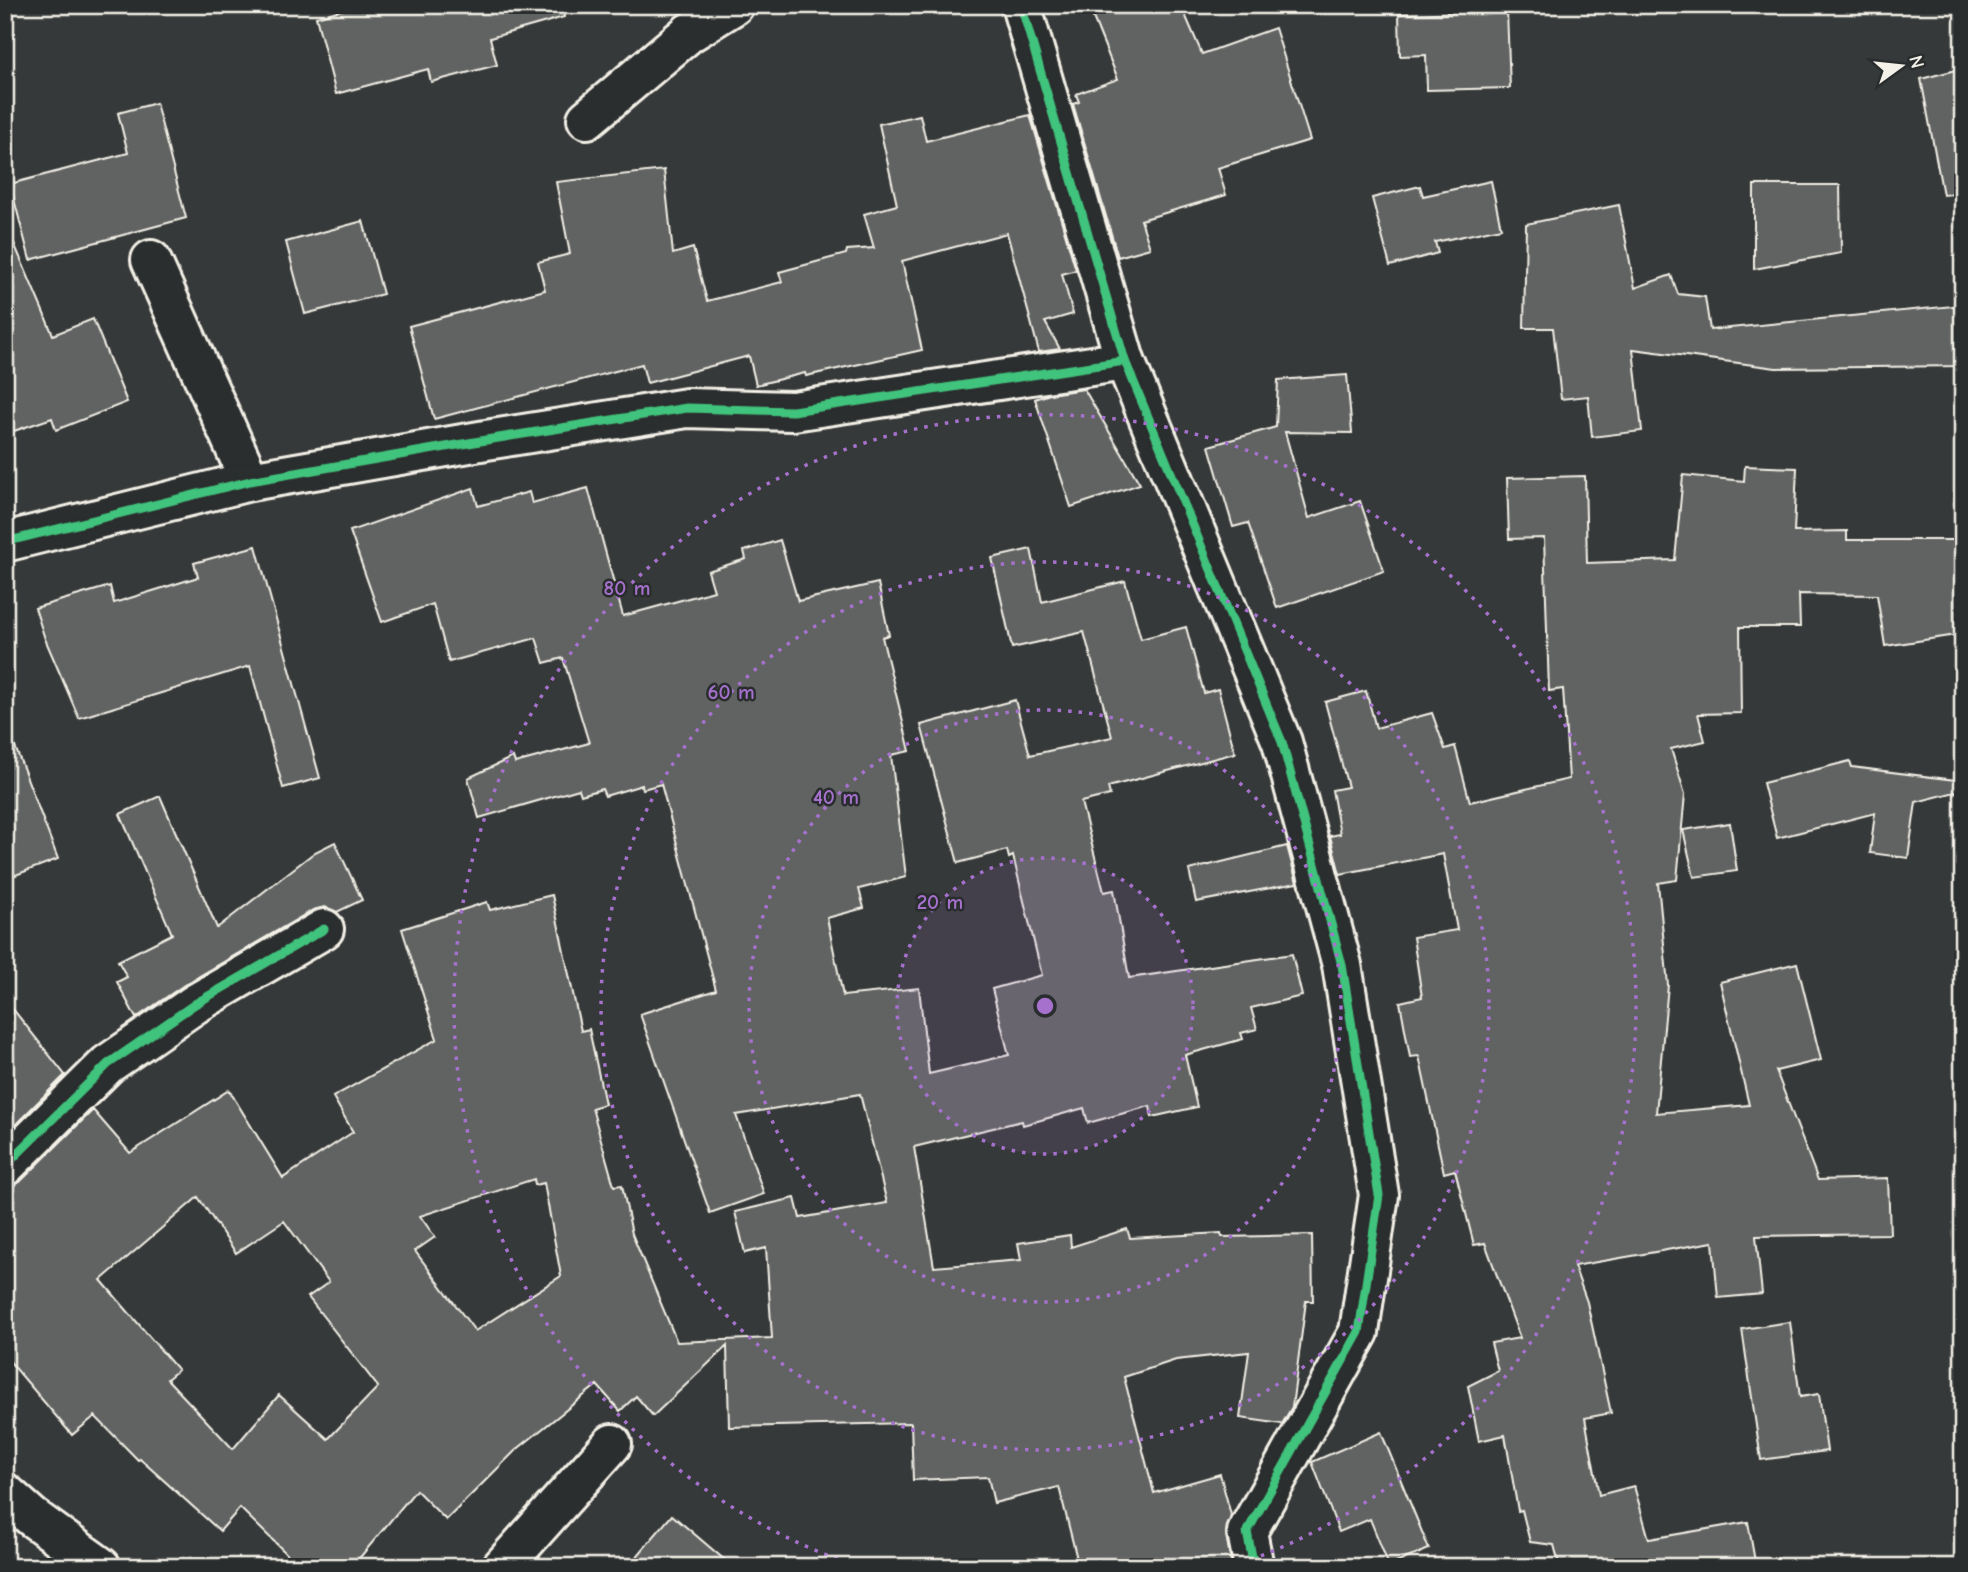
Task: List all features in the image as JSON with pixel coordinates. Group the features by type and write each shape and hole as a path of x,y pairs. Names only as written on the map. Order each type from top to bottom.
{"street":[{"path":"587,119 689,33 734,5"},
{"path":"1021,5 1125,361 1282,742 1342,965 1379,1195 1359,1332 1247,1532 1254,1567"},
{"path":"151,260 250,481"},
{"path":"5,542 250,481 687,408 793,411 1125,361"},
{"path":"5,1166 108,1064 195,1004 324,929"},
{"path":"502,1567 612,1444"},
{"path":"5,1493 32,1517 101,1567"}],"building":[{"path":"359,5 563,5 564,17 490,38 497,65 431,82 428,69 336,94 316,17"},
{"path":"1088,5 1181,5 1202,54 1275,28 1310,140 1218,168 1226,195 1141,220 1150,248 1118,257 1073,104 1079,102 1076,94 1118,79"},
{"path":"1507,11 1510,88 1427,90 1426,55 1400,56 1399,14"},
{"path":"1963,68 1963,193 1943,195 1921,79"},
{"path":"156,103 186,218 30,260 10,184 128,153 118,113"},
{"path":"920,115 926,141 1030,115 1076,270 1062,274 1073,314 1045,322 1060,349 1039,352 1007,233 902,261 922,350 756,385 749,356 647,383 642,364 434,419 409,326 545,290 538,262 570,254 556,182 664,170 673,254 693,248 707,301 782,282 779,272 846,254 847,250 874,248 864,214 897,205 879,124"},
{"path":"1491,181 1501,228 1435,242 1438,253 1390,266 1372,198 1420,186 1423,196"},
{"path":"1754,185 1840,185 1841,253 1754,269"},
{"path":"1619,205 1635,288 1671,275 1678,294 1705,297 1710,330 1963,305 1963,366 1776,368 1633,349 1642,431 1592,437 1588,396 1561,399 1553,328 1524,328 1526,224"},
{"path":"363,221 383,294 305,314 286,242"},
{"path":"5,222 53,335 93,319 127,402 56,430 52,418 5,434"},
{"path":"1347,375 1352,433 1285,432 1309,518 1360,501 1384,571 1277,608 1248,523 1233,527 1209,446 1276,427 1278,380"},
{"path":"1084,389 1140,484 1071,507 1035,399"},
{"path":"1745,466 1797,468 1794,532 1847,531 1847,540 1963,540 1963,634 1885,646 1877,595 1799,594 1800,627 1740,627 1741,713 1698,714 1705,741 1671,749 1685,794 1677,880 1658,883 1668,985 1656,1113 1749,1105 1720,982 1797,963 1821,1060 1776,1071 1818,1180 1888,1178 1890,1234 1756,1236 1762,1294 1718,1298 1713,1242 1574,1266 1587,1302 1611,1413 1585,1418 1599,1495 1634,1486 1649,1539 1748,1522 1756,1567 1560,1567 1554,1545 1530,1542 1522,1510 1518,1511 1505,1435 1479,1441 1468,1386 1498,1371 1491,1343 1520,1338 1485,1243 1474,1245 1455,1170 1444,1173 1419,1056 1410,1057 1400,1002 1422,997 1413,937 1457,930 1443,854 1340,874 1330,836 1340,834 1332,790 1348,787 1325,702 1366,691 1376,728 1432,713 1445,749 1455,746 1470,802 1569,779 1563,689 1549,691 1544,538 1509,539 1507,478 1585,476 1587,563 1675,560 1683,475 1744,481"},
{"path":"473,488 478,506 529,492 532,503 588,488 623,616 714,591 708,571 746,559 744,551 780,540 798,601 878,583 889,635 882,637 910,751 891,755 906,877 859,889 864,908 827,918 843,996 919,988 929,1074 1009,1055 992,989 1042,975 1013,856 1009,858 1007,850 958,863 921,725 1015,700 1030,755 1112,737 1084,632 1012,648 992,558 1031,549 1042,602 1125,581 1141,639 1186,627 1204,693 1218,689 1235,753 1108,787 1110,795 1081,802 1104,892 1114,890 1129,978 1292,954 1302,996 1251,1008 1257,1029 1241,1033 1243,1039 1185,1055 1197,1107 1152,1117 1150,1106 1088,1123 1084,1108 1023,1125 1022,1121 914,1147 934,1267 1021,1260 1018,1243 1070,1235 1071,1247 1127,1229 1130,1238 1221,1233 1222,1237 1312,1235 1313,1301 1306,1301 1292,1407 1282,1424 1240,1418 1249,1352 1176,1360 1124,1377 1154,1493 1220,1474 1231,1515 1226,1535 1232,1567 1079,1567 1059,1487 994,1503 988,1477 913,1480 911,1423 729,1427 727,1346 653,1416 636,1396 620,1411 597,1385 515,1451 446,1520 416,1490 352,1567 300,1567 240,1508 220,1531 138,1460 95,1416 72,1435 5,1356 5,1187 20,1182 93,1110 130,1153 229,1090 283,1178 353,1132 333,1097 437,1039 402,929 487,902 490,910 552,895 581,1031 589,1029 605,1104 592,1108 614,1186 622,1185 632,1234 677,1342 772,1338 766,1248 745,1253 735,1212 795,1198 800,1218 887,1203 860,1094 736,1115 764,1194 710,1213 640,1014 716,990 661,784 643,789 642,785 605,796 602,789 581,795 579,789 479,818 468,778 513,757 515,763 589,743 563,658 544,663 536,638 449,662 433,604 382,622 350,531","holes":["534,1179 535,1185 544,1183 561,1276 475,1331 415,1251 435,1237 420,1216","198,1197 236,1253 284,1221 329,1282 308,1297 378,1387 328,1439 279,1395 233,1449 167,1379 178,1370 101,1280"]},
{"path":"256,546 320,778 283,788 250,666 79,718 45,639 35,608 110,586 114,603 198,577 194,563"},
{"path":"5,731 9,731 58,859 5,879"},
{"path":"1850,761 1852,767 1963,781 1963,790 1916,802 1908,858 1870,853 1875,813 1777,838 1763,783"},
{"path":"160,796 217,928 315,852 335,842 362,900 337,912 325,907 313,910 184,985 136,1018 117,982 127,977 118,961 172,934 120,814"},
{"path":"1730,823 1737,871 1694,877 1683,830"},
{"path":"1287,846 1297,883 1196,902 1189,870"},
{"path":"5,999 65,1075 5,1135"},
{"path":"1790,1322 1800,1397 1819,1394 1827,1451 1761,1460 1742,1329"},
{"path":"1381,1432 1429,1549 1389,1566 1370,1519 1339,1532 1312,1462"},
{"path":"672,1515 733,1567 628,1567"}],"cycle path":[{"path":"1021,5 1125,361 1282,742 1342,965 1379,1195 1359,1332 1247,1532 1254,1567"},
{"path":"5,542 250,481 486,440 687,408 793,411 1125,361"},
{"path":"5,1166 108,1064 195,1004 324,929"}]}
